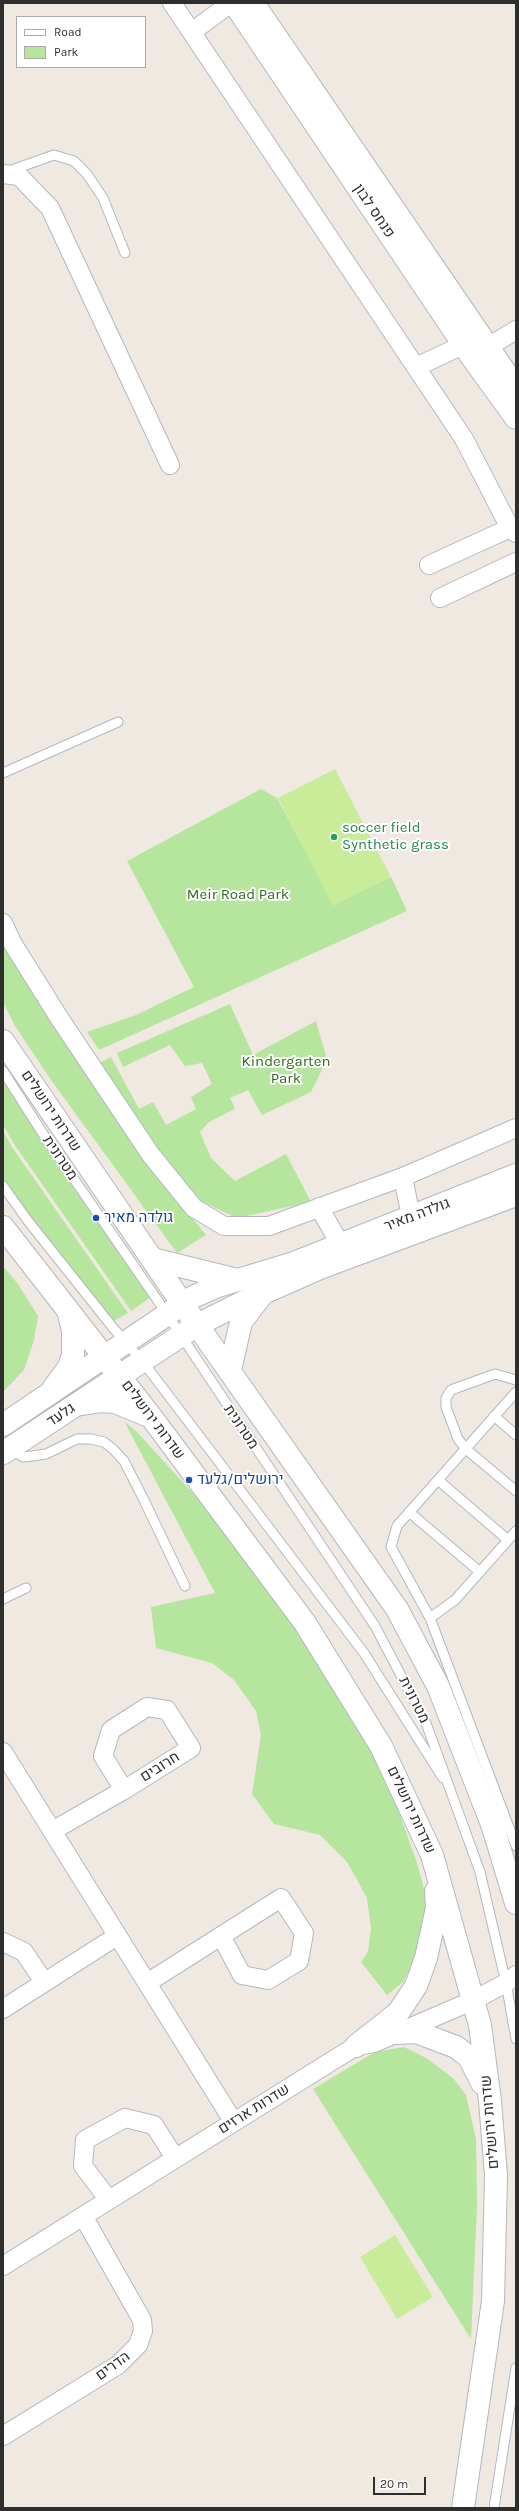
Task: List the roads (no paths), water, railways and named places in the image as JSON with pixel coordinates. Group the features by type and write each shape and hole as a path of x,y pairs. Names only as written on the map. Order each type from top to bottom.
{"main road":[{"name":"פנחס לבון","path":"234,3 463,345 516,418"},
{"name":"פנחס לבון","path":"253,3 516,388"},
{"name":"שדרות ירושלים","path":"3,1041 152,1259 175,1309 189,1331 230,1370 397,1609 438,1686 493,1826 515,1893"},
{"name":"גולדה מאיר","path":"103,1356 204,1292 237,1280 294,1263 516,1175"},
{"name":"גולדה מאיר","path":"120,1376 189,1331 264,1292 320,1268 516,1195"},
{"name":"שדרות ירושלים","path":"3,1227 120,1376 305,1623 381,1746 432,1856 480,2025 490,2101 496,2175 493,2301 463,2508"},
{"path":"152,1259 237,1280"},
{"path":"230,1370 241,1322 264,1292"},
{"path":"53,1389 69,1367 73,1355 73,1331 69,1311"},
{"name":"גלעד","path":"3,1425 53,1389 103,1356"},
{"name":"גלעד","path":"6,1450 120,1376"},
{"path":"76,1405 101,1401 115,1402 152,1418"},
{"path":"356,2046 398,2013 416,1986 426,1958 437,1908 432,1856"},
{"path":"397,2033 416,2032 456,2047 469,2057 477,2069 490,2101"}],"street":[{"path":"172,3 193,32 464,439 513,530 430,565"},
{"path":"193,32 231,3"},
{"path":"3,173 19,176 50,208 170,465"},
{"path":"488,348 516,330"},
{"path":"416,367 463,345"},
{"path":"440,598 516,562"},
{"path":"3,923 21,957 113,1101 151,1155 194,1208 224,1226 269,1226 403,1177 516,1128"},
{"path":"403,1177 411,1217"},
{"path":"319,1207 340,1244"},
{"name":"חרובים","path":"52,1831 124,1790 191,1748 167,1710 147,1707 111,1730 103,1756 124,1790"},
{"path":"3,1752 233,2121"},
{"path":"147,1983 221,1936 281,1898 304,1933 299,1961 268,1980 242,1975 221,1936"},
{"path":"3,2009 118,1936"},
{"path":"3,1942 24,1952 44,1982"},
{"name":"שדרות ארזים","path":"3,2266 233,2121 356,2046 374,2043 474,2000 511,1979"},
{"path":"109,2200 83,2166 85,2140 125,2118 154,2125 175,2158"},
{"name":"הדרים","path":"3,2436 118,2365 138,2345 143,2331 142,2320 83,2216"}],"lane":[{"path":"3,173 54,156 74,161 87,174 103,198 126,253"},
{"path":"3,773 118,722"},
{"name":"מטרונית","path":"3,1071 47,1140 175,1309"},
{"name":"מטרונית","path":"3,1186 28,1221 125,1342 143,1362 364,1653 454,1796"},
{"name":"מטרונית","path":"189,1331 375,1626 426,1723 454,1796 480,1872 511,1979 516,2039"},
{"path":"516,1380 495,1374 451,1390 446,1398 446,1407 458,1439 466,1449 516,1491"},
{"path":"516,1392 397,1526 391,1547 430,1618 516,1846"},
{"path":"494,1416 516,1435"},
{"path":"6,1450 23,1457 46,1454 77,1439 91,1439 104,1442 124,1461 185,1586"},
{"path":"438,1480 508,1540"},
{"path":"409,1512 480,1572"},
{"path":"430,1618 455,1600 516,1531"},
{"path":"3,1600 26,1588"},
{"path":"494,2508 516,2368"}],"place":[{"name":"soccer field Synthetic grass","path":"334,837"},
{"name":"גולדה מאיר","path":"96,1218"},
{"name":"ירושלים/גלעד","path":"189,1480"}],"park label":[{"name":"Meir Road Park","path":"238,895"},
{"name":"Kindergarten Park","path":"286,1070"}]}
